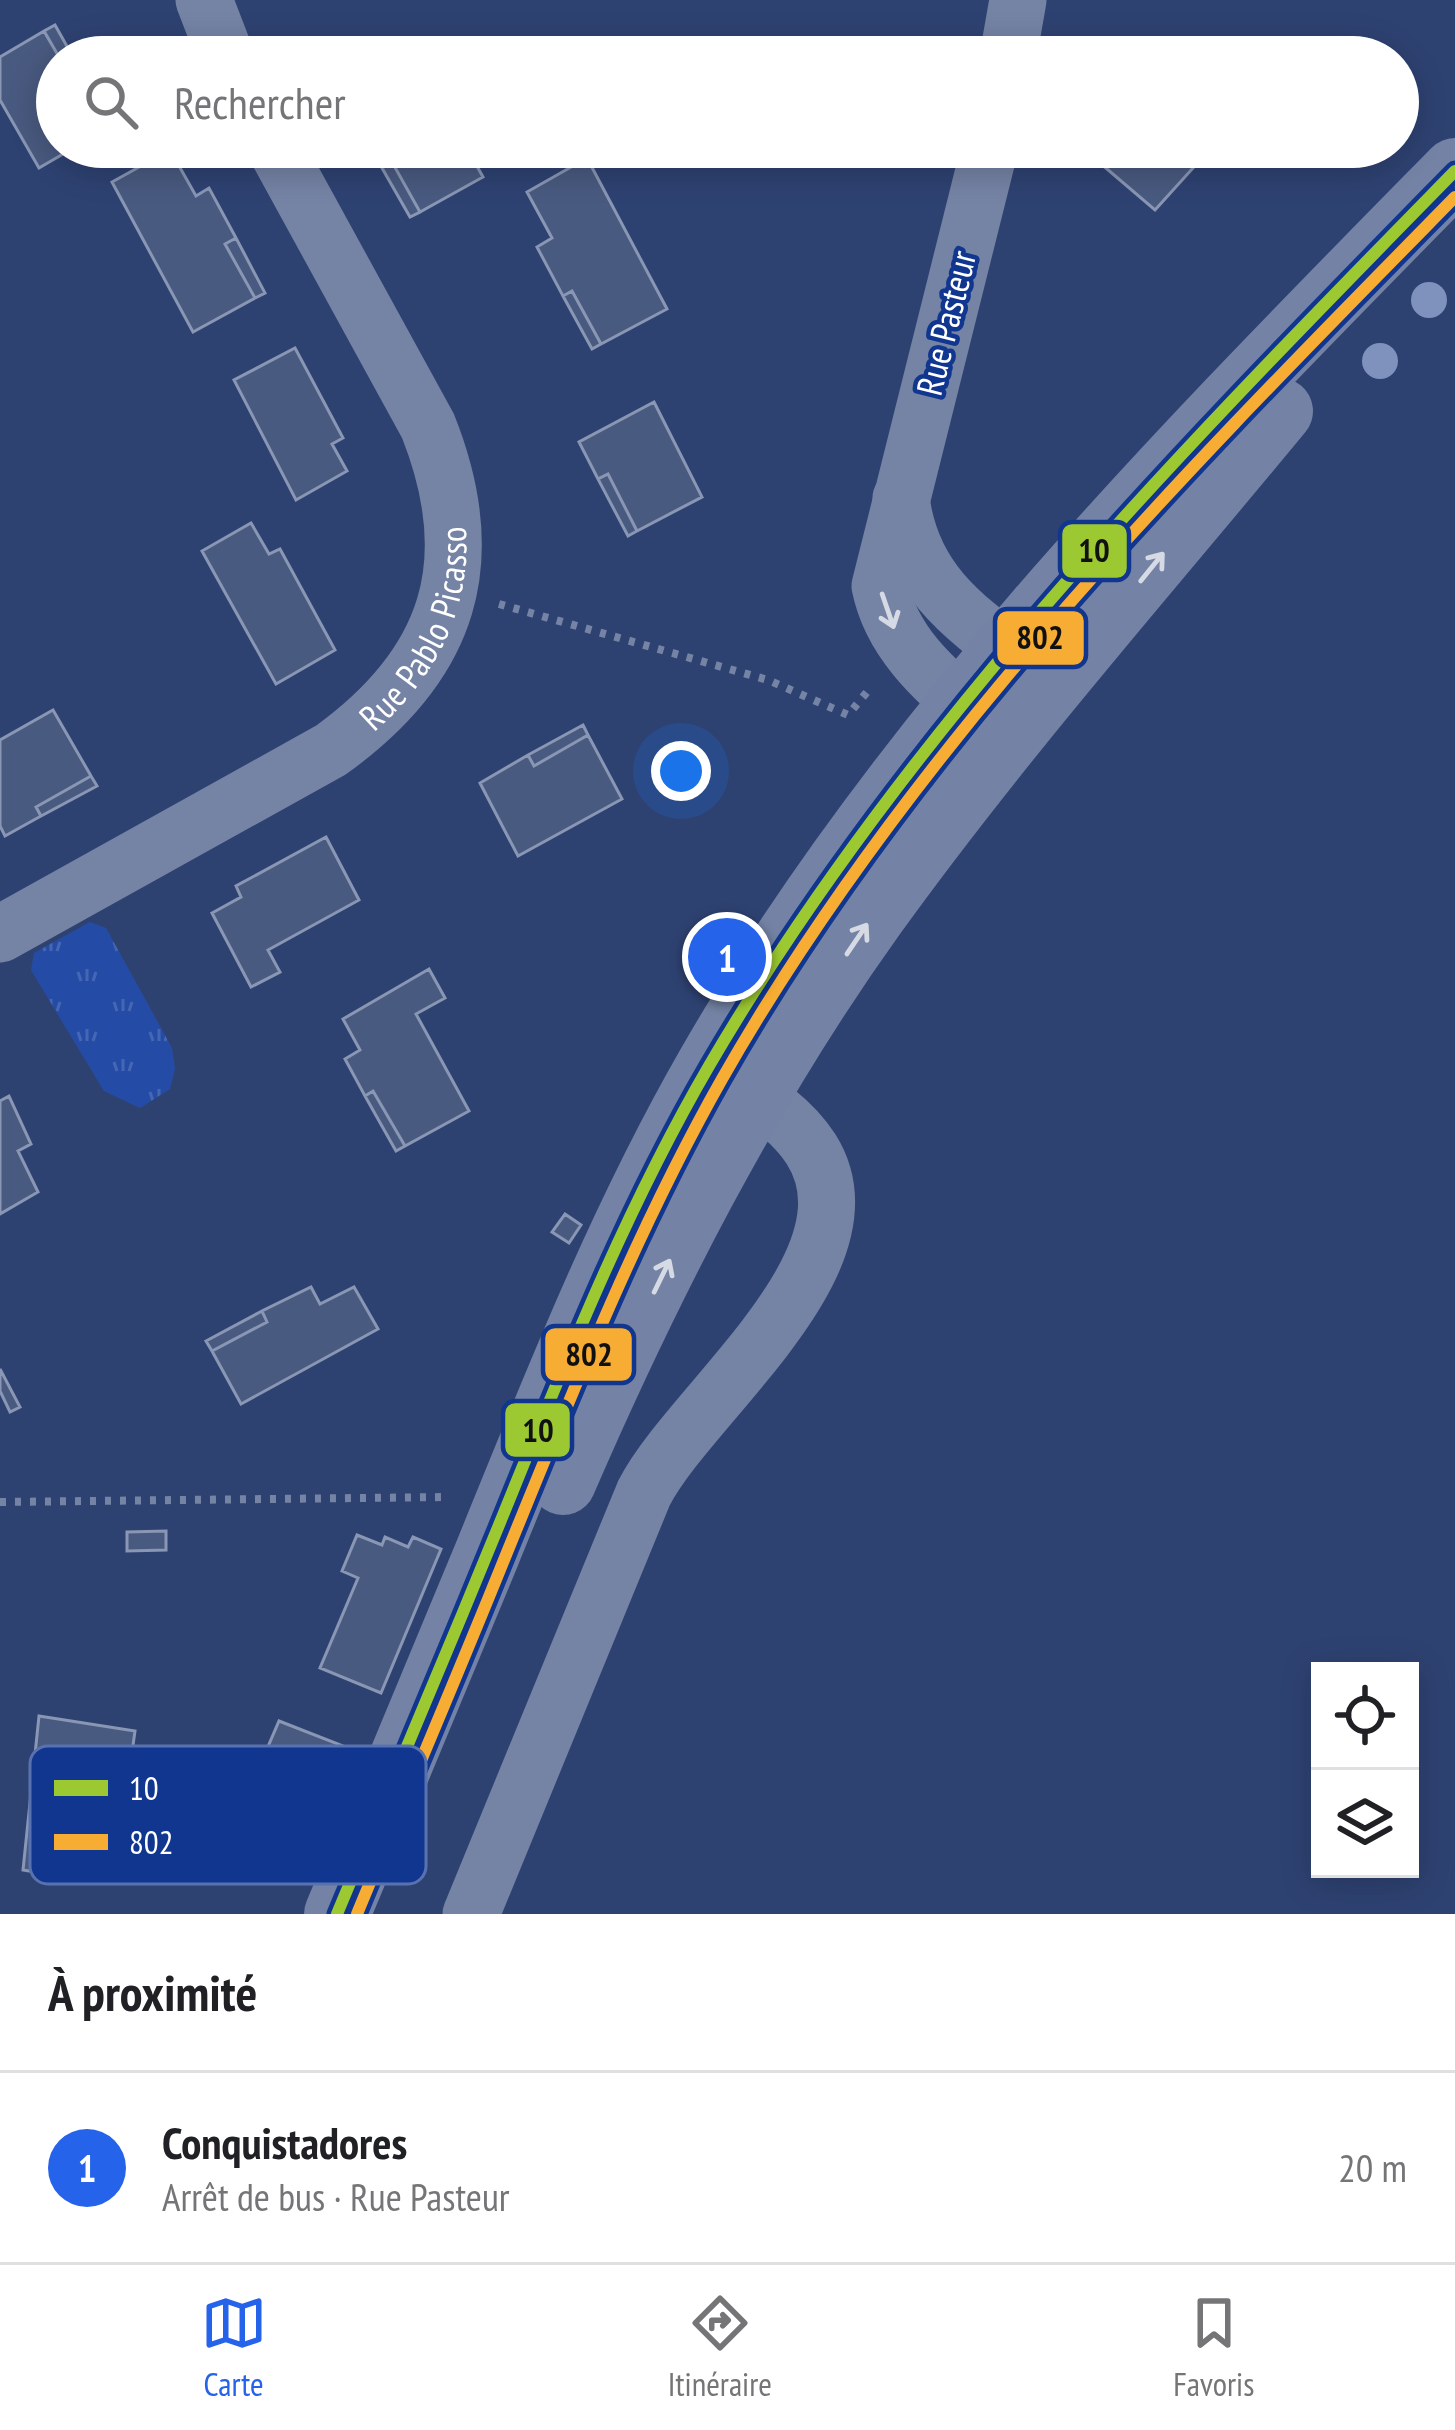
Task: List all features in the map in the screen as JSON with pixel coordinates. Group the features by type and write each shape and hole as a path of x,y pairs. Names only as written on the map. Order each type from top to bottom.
{"main road":[{"path":"417,1746 504,1565 614,1373 810,908 986,724 1260,371 1455,171"},
{"path":"1032,668 1292,397 1455,185"},
{"path":"426,1796 504,1565 510,1496 623,1234 733,1082"},
{"path":"337,1914 351,1884"},
{"path":"386,1914 396,1884"}],"street":[{"path":"204,0 218,36"},
{"path":"1012,36 1018,0"},
{"name":"Rue Pablo Picasso","path":"0,934 363,728 413,671 435,633 448,591 456,532 452,496 428,426 287,168"},
{"name":"Rue Pasteur","path":"985,168 880,586 885,609 905,646 986,724"},
{"name":"Rue Pasteur","path":"901,498 905,532 924,576 1032,668"},
{"path":"470,1914 644,1492 679,1436 767,1338 819,1242 826,1210 824,1180 813,1153 733,1082"}],"path":[{"path":"448,591 768,680 848,716 905,646"},
{"path":"0,1502 510,1496"}],"green space":[{"path":"90,922 106,928 172,1048 175,1068 170,1089 140,1108 104,1091 31,970 34,953"}],"building":[{"path":"55,25 61,36 47,36 44,31"},
{"path":"44,31 47,36 36,36 36,163 0,100 0,57"},
{"path":"137,168 180,168 196,196 209,188 236,238 225,244 255,298 193,332 112,182"},
{"path":"382,168 395,168 420,212 410,217"},
{"path":"395,168 478,168 483,177 420,212"},
{"path":"569,168 592,168 667,309 601,344 572,291 563,296 537,247 552,238 527,192"},
{"path":"1106,168 1193,168 1155,210"},
{"path":"236,238 265,293 255,298 225,244"},
{"path":"572,291 601,344 592,349 563,296"},
{"path":"295,348 343,438 332,444 347,471 296,500 234,380"},
{"path":"654,402 702,497 637,531 608,474 598,479 579,442"},
{"path":"608,474 637,531 628,536 598,479"},
{"path":"251,523 269,554 280,549 335,650 276,684 202,551"},
{"path":"53,710 91,776 36,807 41,816 5,836 0,826 0,740"},
{"path":"583,725 588,735 534,766 528,755"},
{"path":"588,735 622,799 518,856 480,783 528,755 534,766"},
{"path":"91,776 97,786 41,816 36,807"},
{"path":"326,837 359,900 268,950 280,972 251,987 212,913 241,897 236,886"},
{"path":"429,969 445,998 416,1014 469,1111 405,1146 373,1091 365,1096 345,1059 360,1050 343,1019"},
{"path":"373,1091 405,1146 396,1151 365,1096"},
{"path":"9,1096 31,1144 18,1151 38,1192 0,1214 0,1101"},
{"path":"565,1214 581,1225 569,1243 552,1232"},
{"path":"311,1287 320,1304 354,1287 378,1329 241,1404 212,1351 267,1322 262,1311"},
{"path":"262,1311 267,1322 212,1351 206,1341"},
{"path":"0,1369 20,1407 10,1412 0,1391"},
{"path":"166,1531 166,1550 127,1551 127,1532"},
{"path":"357,1535 382,1545 385,1537 408,1547 413,1537 441,1549 381,1693 320,1668 358,1578 342,1571"},
{"path":"39,1716 135,1731 133,1746 36,1746"},
{"path":"279,1721 343,1746 268,1746"},
{"path":"30,1803 30,1871 23,1870"}],"transit line":[{"name":"10","path":"407,1746 622,1235 678,1121 786,942 870,823 1054,596 1251,381 1455,171"},
{"name":"802","path":"426,1747 634,1252 722,1079 797,956 879,839 1060,615 1255,403 1455,197"},
{"name":"10","path":"337,1914 350,1884"},
{"name":"802","path":"357,1914 369,1884"}],"place":[{"name":"Conquistadores","path":"727,957"}]}
